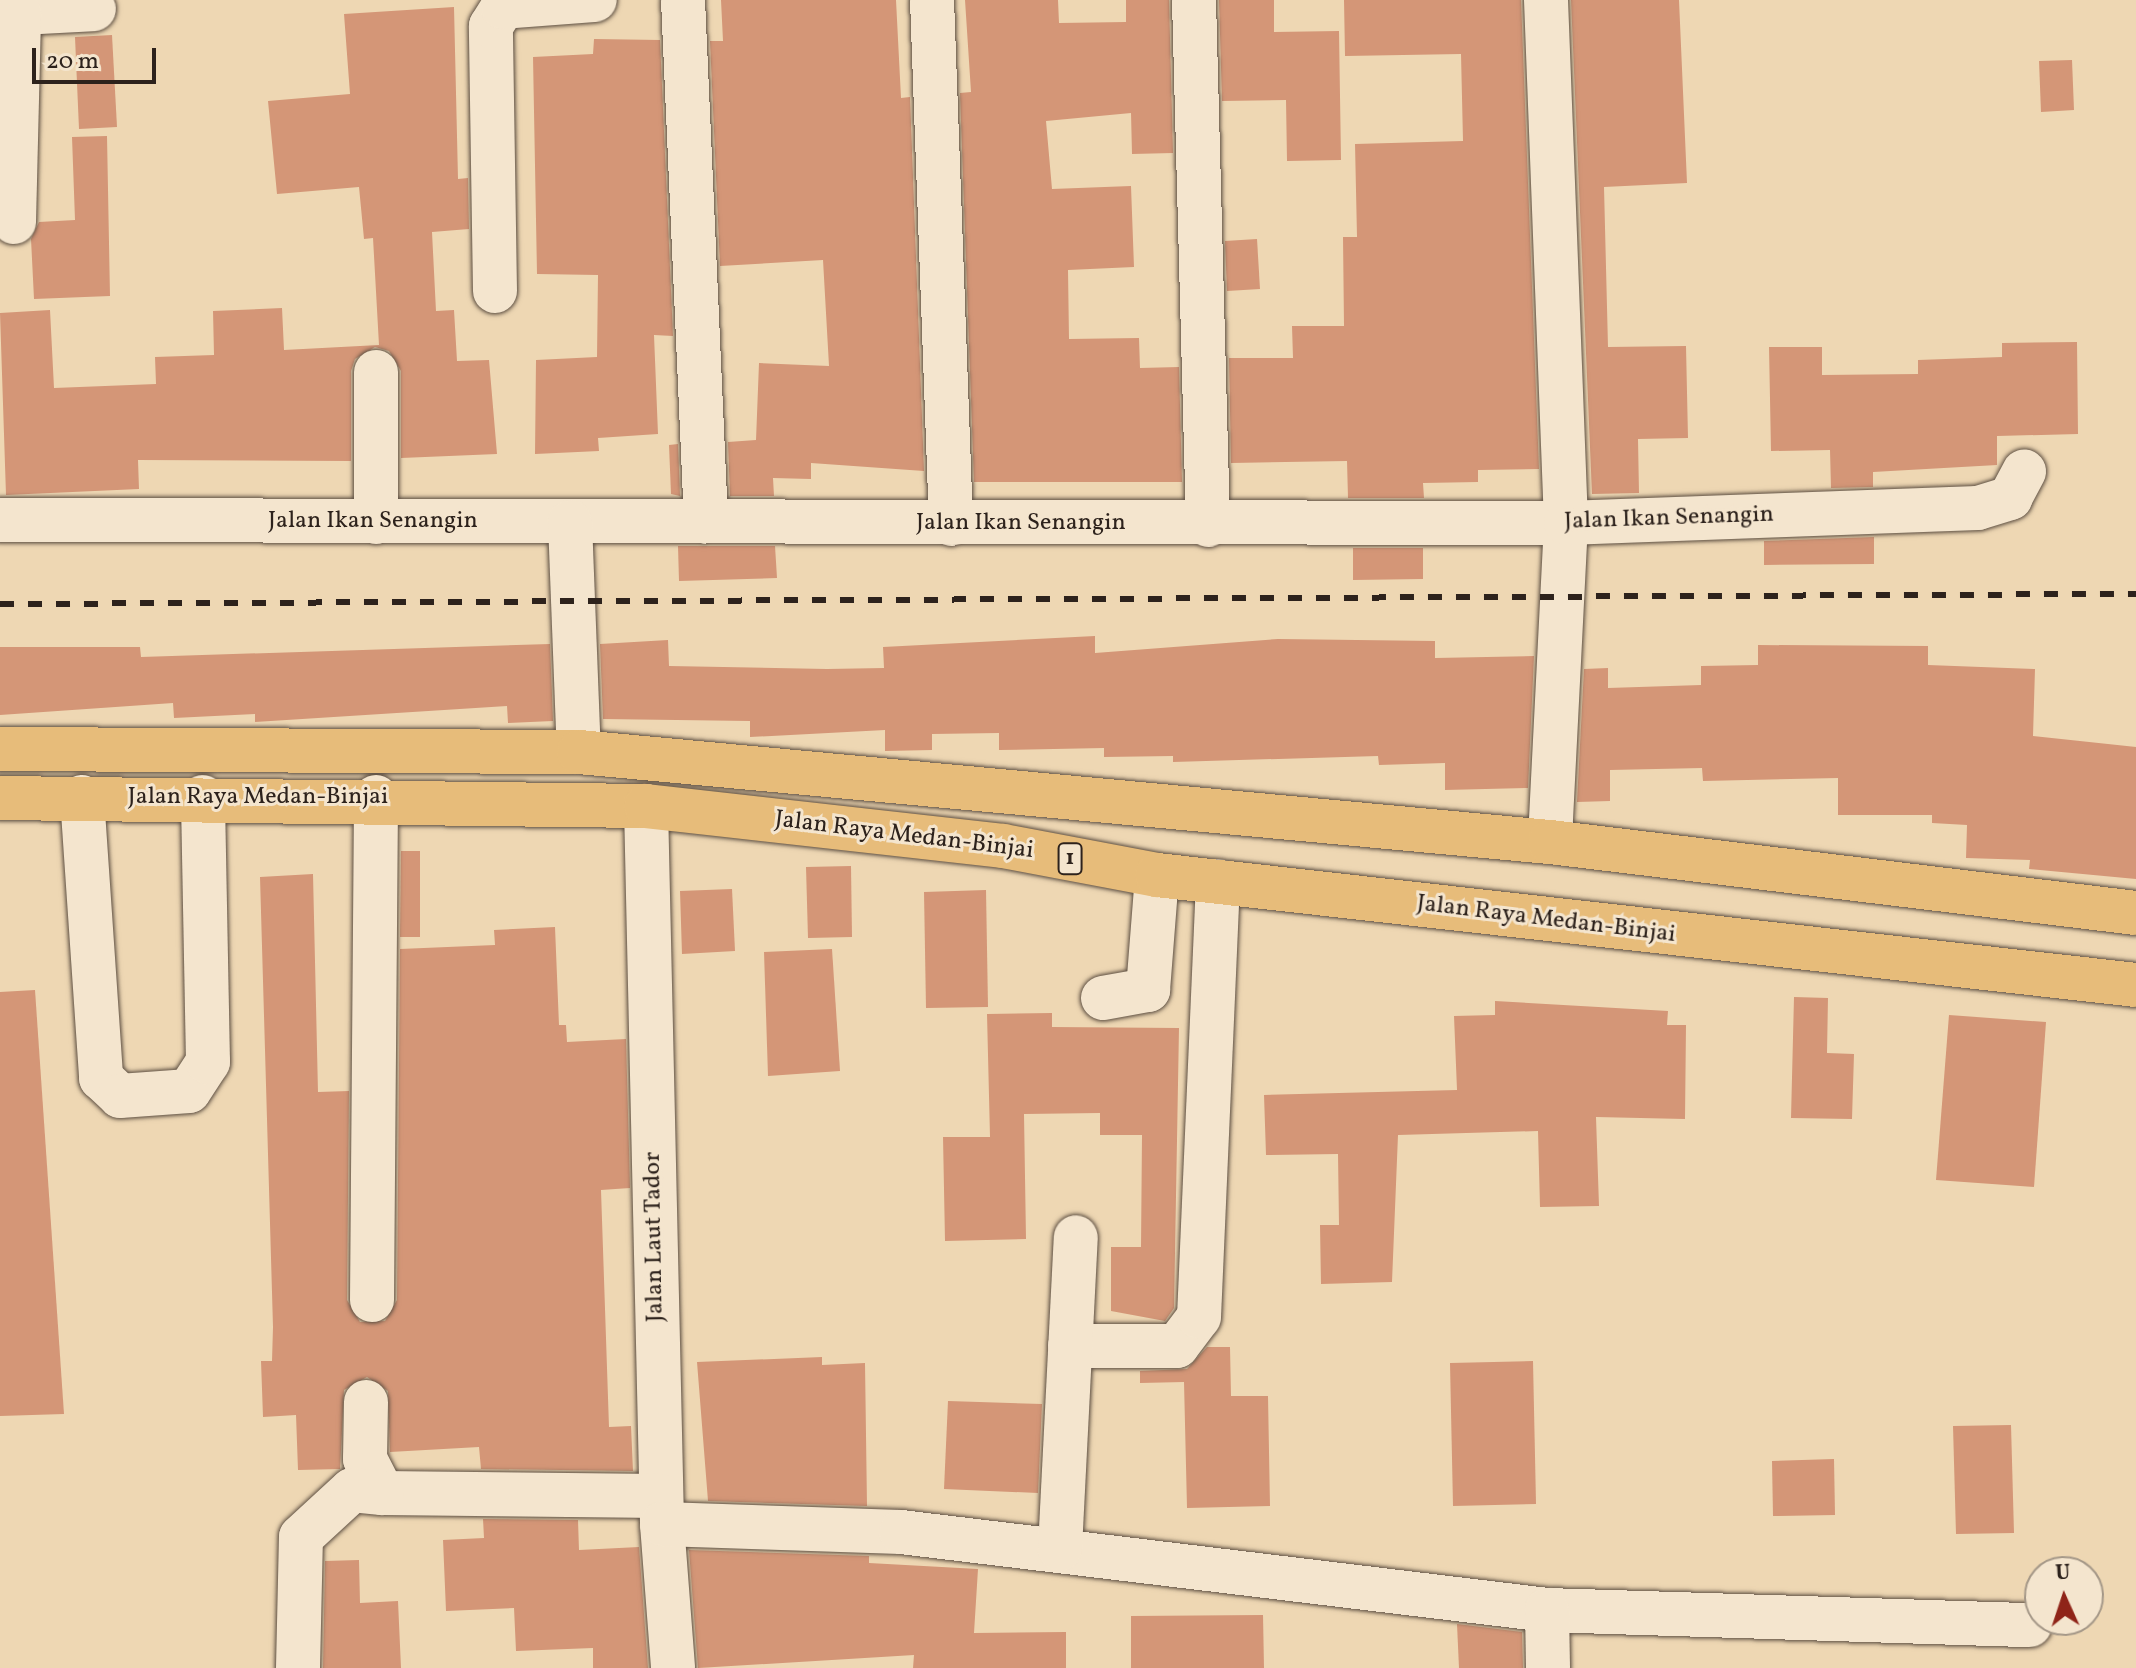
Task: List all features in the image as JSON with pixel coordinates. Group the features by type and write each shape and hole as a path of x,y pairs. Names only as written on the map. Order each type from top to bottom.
{"main road":[{"name":"Jalan Raya Medan-Binjai","path":"0,749 579,752 1550,842 2136,913"},
{"name":"Jalan Raya Medan-Binjai","path":"0,798 376,797 646,806 1003,846 1157,875 2136,985"}],"street":[{"path":"495,291 491,26 503,7 595,0"},
{"path":"683,0 706,521"},
{"path":"932,0 951,524"},
{"path":"1194,0 1208,525"},
{"path":"1546,0 1566,523 1550,842"},
{"path":"14,222 10,13 94,9"},
{"path":"376,372 376,522"},
{"name":"Jalan Ikan Senangin","path":"0,520 1208,525 1566,523 1978,508 2010,498 2024,472"},
{"path":"570,522 579,752"},
{"path":"82,797 101,1078 120,1096 189,1091 208,1062 203,797"},
{"path":"372,1300 376,797"},
{"name":"Jalan Laut Tador","path":"646,806 661,1510 673,1668"},
{"path":"1103,998 1148,990 1157,875"},
{"path":"1070,1346 1177,1346 1199,1317 1218,881"},
{"path":"1060,1549 1076,1237"},
{"path":"366,1402 365,1459 382,1493"},
{"path":"298,1668 301,1537 352,1490 661,1510 901,1532 1547,1610 2024,1625"},
{"path":"1547,1610 1548,1668"}],"building":[{"path":"721,0 896,0 901,98 910,97 924,471 811,463 811,479 773,478 774,496 730,496 728,442 756,440 759,363 829,366 823,260 720,266 710,41 723,41"},
{"path":"965,0 1058,0 1059,23 1126,22 1126,0 1169,0 1173,153 1132,154 1131,113 1046,121 1052,189 1131,186 1134,267 1068,270 1069,339 1139,338 1140,368 1179,367 1182,482 974,482 960,93 971,92"},
{"path":"1219,0 1274,0 1274,32 1339,31 1341,160 1287,161 1286,100 1222,101"},
{"path":"1344,0 1521,0 1539,469 1478,470 1478,482 1423,483 1424,498 1348,498 1347,461 1231,463 1229,358 1293,358 1292,326 1344,326 1343,237 1357,237 1355,144 1463,141 1461,54 1345,56"},
{"path":"1571,0 1679,0 1687,183 1604,187 1608,347 1686,346 1688,438 1638,439 1639,493 1592,494"},
{"path":"454,7 458,179 468,178 469,229 432,232 436,311 454,310 457,361 489,360 497,454 401,458 401,371 389,351 375,347 355,359 351,371 351,461 138,460 139,489 6,495 0,313 50,310 54,388 156,384 155,357 214,355 213,311 282,308 284,350 379,345 373,238 364,239 359,187 277,194 268,101 350,94 344,14"},
{"path":"112,35 117,127 79,129 75,37"},
{"path":"594,39 660,40 673,336 654,335 658,434 598,438 599,451 535,454 536,360 597,357 598,275 537,274 533,57 593,54"},
{"path":"2072,60 2074,110 2041,112 2039,61"},
{"path":"107,136 110,296 34,299 31,239 39,222 75,220 72,137"},
{"path":"1257,239 1260,289 1227,291 1225,241"},
{"path":"2077,342 2078,434 1997,436 1997,465 1873,472 1873,487 1831,488 1830,450 1771,451 1769,347 1822,347 1822,375 1918,374 1918,360 2002,357 2002,343"},
{"path":"678,444 680,496 671,494 669,445"},
{"path":"1874,537 1874,564 1764,565 1764,541"},
{"path":"678,546 775,546 777,578 679,581"},
{"path":"1353,548 1423,548 1423,579 1353,580"},
{"path":"1095,636 1095,653 1278,639 1435,641 1435,658 1534,656 1528,788 1445,790 1445,763 1379,765 1378,756 1173,762 1173,756 1104,757 1104,748 999,750 999,733 932,734 932,750 885,751 885,730 750,737 750,721 603,719 600,644 668,640 669,666 827,669 884,668 883,647"},
{"path":"550,644 553,721 508,723 507,706 255,722 255,714 174,718 173,703 0,715 0,647 140,647 141,657"},
{"path":"1758,645 1928,646 1928,665 2035,669 2033,736 2136,747 2136,879 2029,869 2030,860 1966,858 1967,825 1932,823 1932,815 1838,815 1838,778 1703,781 1702,768 1610,770 1610,801 1577,802 1584,669 1608,668 1608,688 1701,685 1701,666 1758,665"},
{"path":"401,851 420,851 420,937 400,937"},
{"path":"851,866 852,937 808,938 806,867"},
{"path":"313,874 318,1092 349,1091 347,1300 360,1322 385,1321 397,1300 400,949 495,945 494,930 555,927 559,1025 566,1025 567,1042 626,1039 630,1188 601,1190 609,1427 631,1426 633,1471 481,1469 479,1447 390,1452 388,1391 367,1377 344,1390 340,1469 298,1470 296,1415 263,1417 261,1361 272,1361 273,1327 260,877"},
{"path":"732,889 735,951 682,954 680,891"},
{"path":"986,890 988,1007 926,1008 924,892"},
{"path":"832,949 840,1071 768,1076 764,952"},
{"path":"35,990 64,1414 0,1416 0,992"},
{"path":"1794,997 1828,998 1827,1053 1854,1054 1852,1119 1791,1118"},
{"path":"1495,1001 1668,1011 1667,1025 1686,1025 1685,1119 1596,1117 1599,1206 1540,1207 1538,1131 1398,1135 1392,1282 1321,1284 1320,1225 1339,1225 1338,1154 1266,1155 1264,1095 1457,1090 1454,1016 1495,1015"},
{"path":"1052,1013 1052,1027 1179,1028 1174,1308 1165,1321 1111,1311 1111,1247 1141,1247 1142,1135 1100,1135 1100,1113 1024,1114 1026,1239 945,1241 943,1137 990,1137 987,1014"},
{"path":"1949,1015 2046,1022 2034,1187 1936,1180"},
{"path":"1207,1347 1230,1347 1231,1396 1268,1396 1270,1506 1187,1508 1184,1382 1140,1383 1140,1371 1187,1369"},
{"path":"822,1357 822,1365 865,1363 867,1506 708,1501 697,1362"},
{"path":"1533,1361 1536,1504 1453,1506 1450,1363"},
{"path":"948,1401 1042,1404 1038,1493 944,1489"},
{"path":"2011,1425 2014,1533 1956,1534 1953,1426"},
{"path":"1834,1459 1835,1515 1773,1516 1772,1461"},
{"path":"483,1519 578,1520 579,1550 639,1547 648,1668 593,1668 593,1648 516,1651 514,1608 446,1611 443,1540 484,1538"},
{"path":"689,1550 869,1556 869,1563 978,1569 974,1633 1066,1632 1066,1668 913,1668 914,1655 698,1668"},
{"path":"359,1560 360,1603 398,1601 401,1668 323,1668 325,1561"},
{"path":"1263,1615 1264,1668 1131,1668 1131,1616"},
{"path":"1457,1624 1522,1632 1523,1668 1459,1668"}],"railway":[{"path":"0,604 2136,594"}]}
